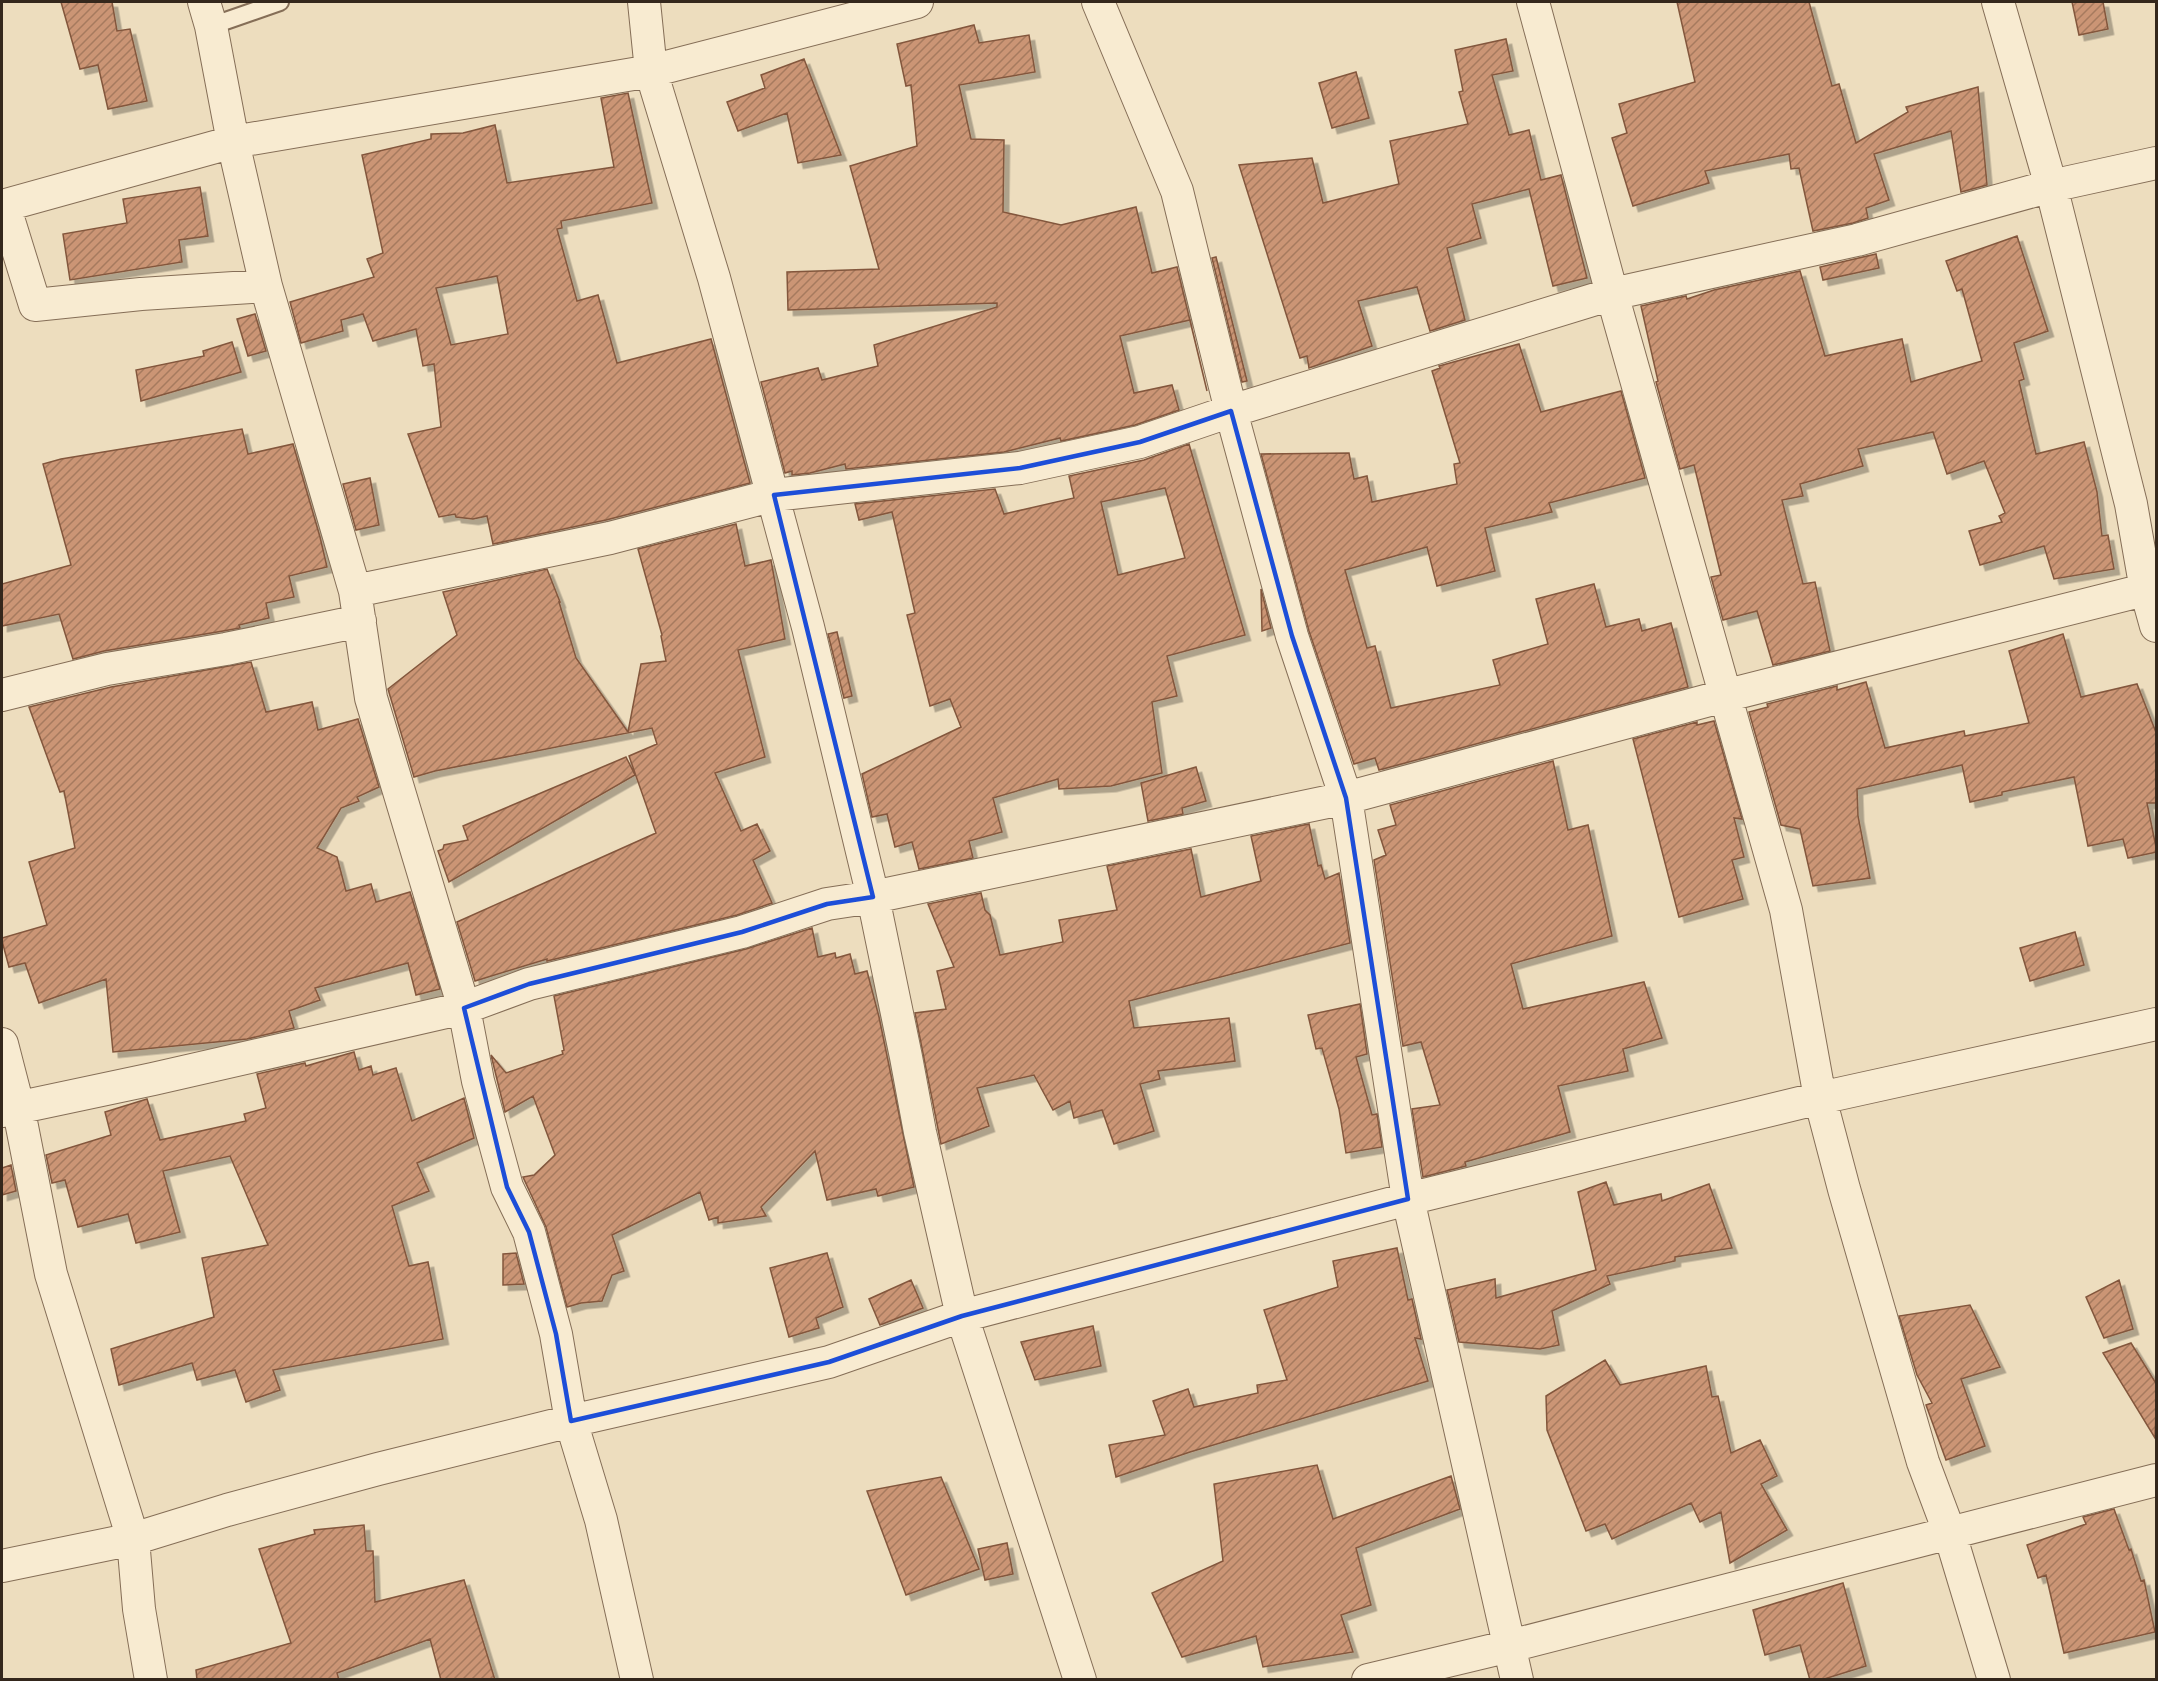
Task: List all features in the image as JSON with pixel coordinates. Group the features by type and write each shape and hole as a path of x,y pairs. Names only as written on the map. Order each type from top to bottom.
{"street":[{"path":"644,2 651,71 714,278 808,627 873,897 920,1132 962,1316 1080,1680"},
{"path":"266,286 141,294 35,305 3,205 233,142 651,71 917,2"},
{"path":"1098,2 1177,191 1231,411 1292,636 1346,798 1408,1199 1517,1680"},
{"path":"1533,2 1724,696 1786,910 1820,1098 1844,1190 1923,1462 1950,1534 1994,1680"},
{"path":"1998,2 2051,186 2131,504 2151,588 2157,626"},
{"path":"208,14 233,142 266,286 357,606 370,698 464,1008 477,1082 507,1187 529,1232 556,1334 571,1421 601,1520 637,1680"},
{"path":"2,695 107,669 226,649 357,606 774,495 1020,468 1140,442 1231,411 1612,294 1857,240 2051,186 2157,163"},
{"path":"10,1108 153,1079 464,1008 529,984 742,932 827,904 873,897 1346,798 1724,696 2151,588"},
{"path":"2,1566 133,1539 227,1510 357,1475 571,1421 829,1362 962,1316 1408,1199 1820,1098 2157,1024"},
{"path":"2,1044 10,1108 51,1274 133,1539 139,1609 151,1680"},
{"path":"1368,1680 1510,1646 2157,1480"}],"lane":[{"path":"208,14 280,2"}],"highlighted area":[{"path":"1231,411 1292,636 1346,798 1408,1199 962,1316 829,1362 571,1421 556,1334 529,1232 507,1187 464,1008 529,984 742,932 827,904 873,897 774,495 1020,468 1140,442"}],"building":[{"path":"61,2 112,2 117,31 130,29 147,101 108,109 98,65 80,69"},
{"path":"1677,2 1809,2 1832,86 1839,84 1856,143 1908,112 1906,107 1978,87 1987,185 1961,192 1951,131 1874,154 1889,200 1866,208 1868,218 1853,223 1813,231 1799,168 1791,169 1789,154 1705,171 1709,183 1633,206 1612,138 1627,133 1619,104 1695,82"},
{"path":"2072,2 2103,2 2108,29 2079,35"},
{"path":"974,25 979,43 1029,35 1035,72 959,85 971,139 1004,140 1003,212 1061,225 1136,207 1152,273 1177,267 1190,320 1120,336 1134,393 1172,385 1179,410 1135,425 1061,441 1060,438 1004,452 846,469 845,464 810,473 792,475 792,471 785,473 761,382 818,368 822,380 878,366 874,345 997,307 997,303 788,310 787,272 879,269 850,166 917,146 911,85 906,86 897,44"},
{"path":"1506,39 1513,71 1492,75 1509,135 1529,130 1541,180 1561,175 1587,278 1553,286 1529,189 1472,204 1481,238 1447,248 1465,320 1430,331 1417,287 1358,301 1372,346 1309,368 1307,356 1300,358 1239,165 1312,158 1323,203 1399,184 1390,141 1468,124 1459,92 1463,91 1455,50"},
{"path":"804,59 841,155 798,163 787,113 738,131 727,102 765,88 761,75"},
{"path":"1356,72 1369,118 1332,128 1319,83"},
{"path":"628,93 652,203 561,221 562,228 557,229 577,301 598,295 617,363 711,339 750,483 606,520 493,544 487,516 473,519 456,517 455,514 439,517 408,434 441,427 434,364 423,366 416,329 373,341 363,314 341,320 343,331 301,343 290,302 374,277 367,259 383,253 362,155 431,139 431,134 463,133 495,125 507,183 614,167 601,98","holes":["497,276 508,334 451,345 436,288"]},
{"path":"200,187 208,236 179,240 182,262 70,280 63,234 127,223 123,199"},
{"path":"2017,236 2048,331 2014,343 2024,379 2019,381 2036,454 2084,442 2097,492 2102,536 2108,535 2114,569 2054,579 2044,546 1980,565 1969,531 2002,522 1999,516 2005,513 1984,461 1947,474 1933,432 1858,449 1863,466 1800,484 1803,496 1782,500 1803,584 1815,582 1830,651 1773,665 1757,611 1723,620 1711,577 1721,575 1694,465 1680,469 1656,382 1658,381 1641,306 1686,296 1687,299 1714,290 1800,271 1825,356 1902,339 1911,382 1982,361 1962,289 1957,291 1946,261"},
{"path":"1876,254 1879,268 1823,280 1820,267"},
{"path":"1216,257 1247,381 1242,382 1212,258"},
{"path":"255,314 266,351 248,356 237,319"},
{"path":"232,342 241,372 141,401 136,370 204,356 203,351"},
{"path":"1519,344 1541,412 1621,391 1645,478 1549,503 1552,512 1485,528 1495,571 1437,586 1427,547 1345,570 1367,648 1375,646 1391,708 1500,685 1493,660 1548,644 1536,599 1594,584 1606,627 1639,619 1642,631 1671,623 1688,687 1379,770 1375,758 1354,764 1309,631 1261,454 1349,453 1354,479 1367,476 1372,502 1457,484 1454,464 1460,463 1432,371 1440,368 1439,366"},
{"path":"242,429 248,454 293,444 327,567 289,576 294,597 266,603 269,618 239,625 240,628 104,651 73,659 59,614 2,626 2,584 71,565 43,464 61,459"},
{"path":"1189,444 1245,635 1167,656 1177,696 1152,702 1162,773 1111,786 1059,789 1058,779 993,798 1002,832 969,841 973,858 919,869 912,842 895,847 887,814 872,817 862,774 961,727 950,699 930,706 907,615 915,613 892,512 859,520 855,504 995,489 1004,514 1074,498 1069,476 1144,460","holes":["1165,488 1185,558 1118,575 1101,502"]},
{"path":"370,478 379,525 356,530 343,484"},
{"path":"736,524 745,566 771,560 785,639 738,650 765,757 715,773 741,831 757,824 770,851 753,860 772,903 737,915 547,961 547,959 475,981 457,922 656,833 629,756 657,744 652,728 414,777 388,689 457,635 443,592 547,569 560,602 576,658 628,732 641,664 666,661 662,635 638,549"},
{"path":"1261,589 1271,628 1262,631"},
{"path":"837,632 852,696 844,698 828,634"},
{"path":"2063,634 2081,697 2137,684 2157,735 2157,803 2147,803 2157,852 2128,858 2123,839 2088,846 2074,777 2002,792 2002,795 1970,802 1962,765 1857,789 1858,816 1870,878 1813,886 1800,829 1781,825 1749,712 1768,707 1767,704 1837,686 1837,690 1866,682 1885,748 1964,731 1965,736 2029,723 2009,651"},
{"path":"251,662 266,712 312,702 318,730 358,719 379,787 357,797 359,801 341,808 317,848 337,857 346,891 371,884 376,902 410,892 440,989 416,995 408,963 315,988 320,1000 289,1011 294,1028 247,1039 113,1052 106,979 39,1003 25,963 9,967 2,941 2,938 47,925 29,862 75,848 64,791 60,792 29,707 111,687"},
{"path":"1714,721 1742,819 1734,818 1744,857 1732,860 1743,899 1679,917 1633,739 1697,722 1697,725"},
{"path":"626,757 635,775 449,882 438,851 443,849 444,845 468,840 463,826"},
{"path":"1553,761 1568,830 1588,825 1612,936 1511,964 1523,1009 1644,982 1662,1038 1623,1049 1628,1071 1558,1086 1570,1132 1465,1162 1466,1166 1423,1177 1412,1109 1440,1105 1421,1042 1403,1046 1374,860 1386,855 1378,830 1396,825 1390,805"},
{"path":"1196,767 1206,801 1182,808 1183,814 1148,821 1141,783"},
{"path":"1309,824 1318,866 1321,865 1325,879 1339,873 1350,943 1129,1001 1134,1028 1229,1018 1235,1061 1158,1071 1160,1079 1140,1084 1154,1131 1114,1144 1102,1110 1074,1118 1070,1101 1053,1110 1034,1075 977,1088 989,1126 941,1144 915,1013 946,1009 937,971 954,967 928,904 981,893 985,910 990,915 1000,955 1063,942 1059,920 1117,910 1107,866 1191,849 1201,897 1261,881 1251,836"},
{"path":"812,928 818,957 835,953 836,958 850,954 855,974 867,971 879,1017 914,1187 878,1196 876,1189 827,1200 815,1151 761,1207 766,1216 718,1223 718,1217 709,1220 700,1192 612,1235 624,1271 612,1275 602,1301 567,1307 546,1227 523,1177 534,1175 555,1155 533,1096 505,1112 491,1055 506,1073 563,1054 554,996 746,949"},
{"path":"2075,932 2084,965 2030,981 2020,948"},
{"path":"1360,1004 1367,1054 1356,1057 1372,1115 1377,1114 1382,1147 1346,1153 1339,1109 1322,1048 1316,1049 1308,1015"},
{"path":"354,1052 359,1070 371,1066 373,1075 396,1068 412,1121 464,1098 474,1138 417,1163 429,1191 392,1206 409,1266 428,1262 443,1339 273,1370 280,1390 246,1402 235,1370 197,1380 192,1363 119,1385 111,1349 214,1317 202,1258 268,1245 230,1156 163,1171 180,1232 136,1243 128,1214 78,1227 65,1180 52,1183 46,1155 111,1135 105,1112 147,1099 160,1140 246,1121 244,1114 266,1108 257,1074 305,1063 306,1066"},
{"path":"11,1165 16,1191 2,1195 2,1168"},
{"path":"1606,1182 1614,1205 1661,1194 1662,1201 1709,1184 1732,1248 1675,1257 1675,1261 1607,1276 1610,1284 1552,1311 1559,1345 1540,1349 1459,1342 1447,1290 1495,1279 1496,1298 1596,1270 1578,1192"},
{"path":"1397,1248 1408,1300 1412,1299 1421,1339 1415,1338 1428,1381 1190,1452 1116,1477 1109,1445 1165,1435 1153,1401 1188,1389 1194,1407 1258,1393 1257,1385 1287,1380 1264,1310 1338,1287 1333,1261"},
{"path":"516,1253 524,1284 503,1285 503,1254"},
{"path":"827,1253 843,1307 816,1318 819,1328 789,1337 770,1268"},
{"path":"911,1280 923,1308 880,1325 869,1299"},
{"path":"2119,1280 2133,1329 2104,1338 2086,1297"},
{"path":"1970,1305 2000,1367 1961,1379 1985,1446 1946,1460 1926,1405 1932,1403 1917,1375 1899,1316"},
{"path":"1093,1326 1101,1366 1035,1380 1021,1342"},
{"path":"2131,1343 2157,1385 2155,1438 2103,1353"},
{"path":"1605,1360 1620,1385 1706,1366 1712,1397 1718,1396 1731,1453 1760,1440 1777,1476 1761,1484 1787,1530 1730,1563 1721,1512 1700,1522 1691,1503 1612,1539 1605,1524 1586,1531 1547,1430 1546,1396"},
{"path":"1317,1465 1333,1519 1451,1476 1460,1509 1356,1548 1371,1605 1341,1615 1353,1652 1263,1667 1256,1636 1182,1657 1152,1593 1223,1561 1214,1484"},
{"path":"941,1477 979,1569 906,1595 867,1491"},
{"path":"2114,1509 2129,1550 2131,1549 2141,1581 2144,1580 2155,1632 2064,1653 2046,1575 2038,1578 2027,1545 2086,1524 2083,1517"},
{"path":"364,1525 366,1551 373,1551 375,1602 464,1580 495,1680 441,1680 430,1639 337,1673 339,1680 197,1680 196,1670 291,1643 259,1549 315,1534 314,1530"},
{"path":"1007,1543 1013,1574 985,1580 978,1549"},
{"path":"1843,1583 1866,1666 1821,1680 1810,1680 1800,1645 1765,1655 1753,1610"}]}
